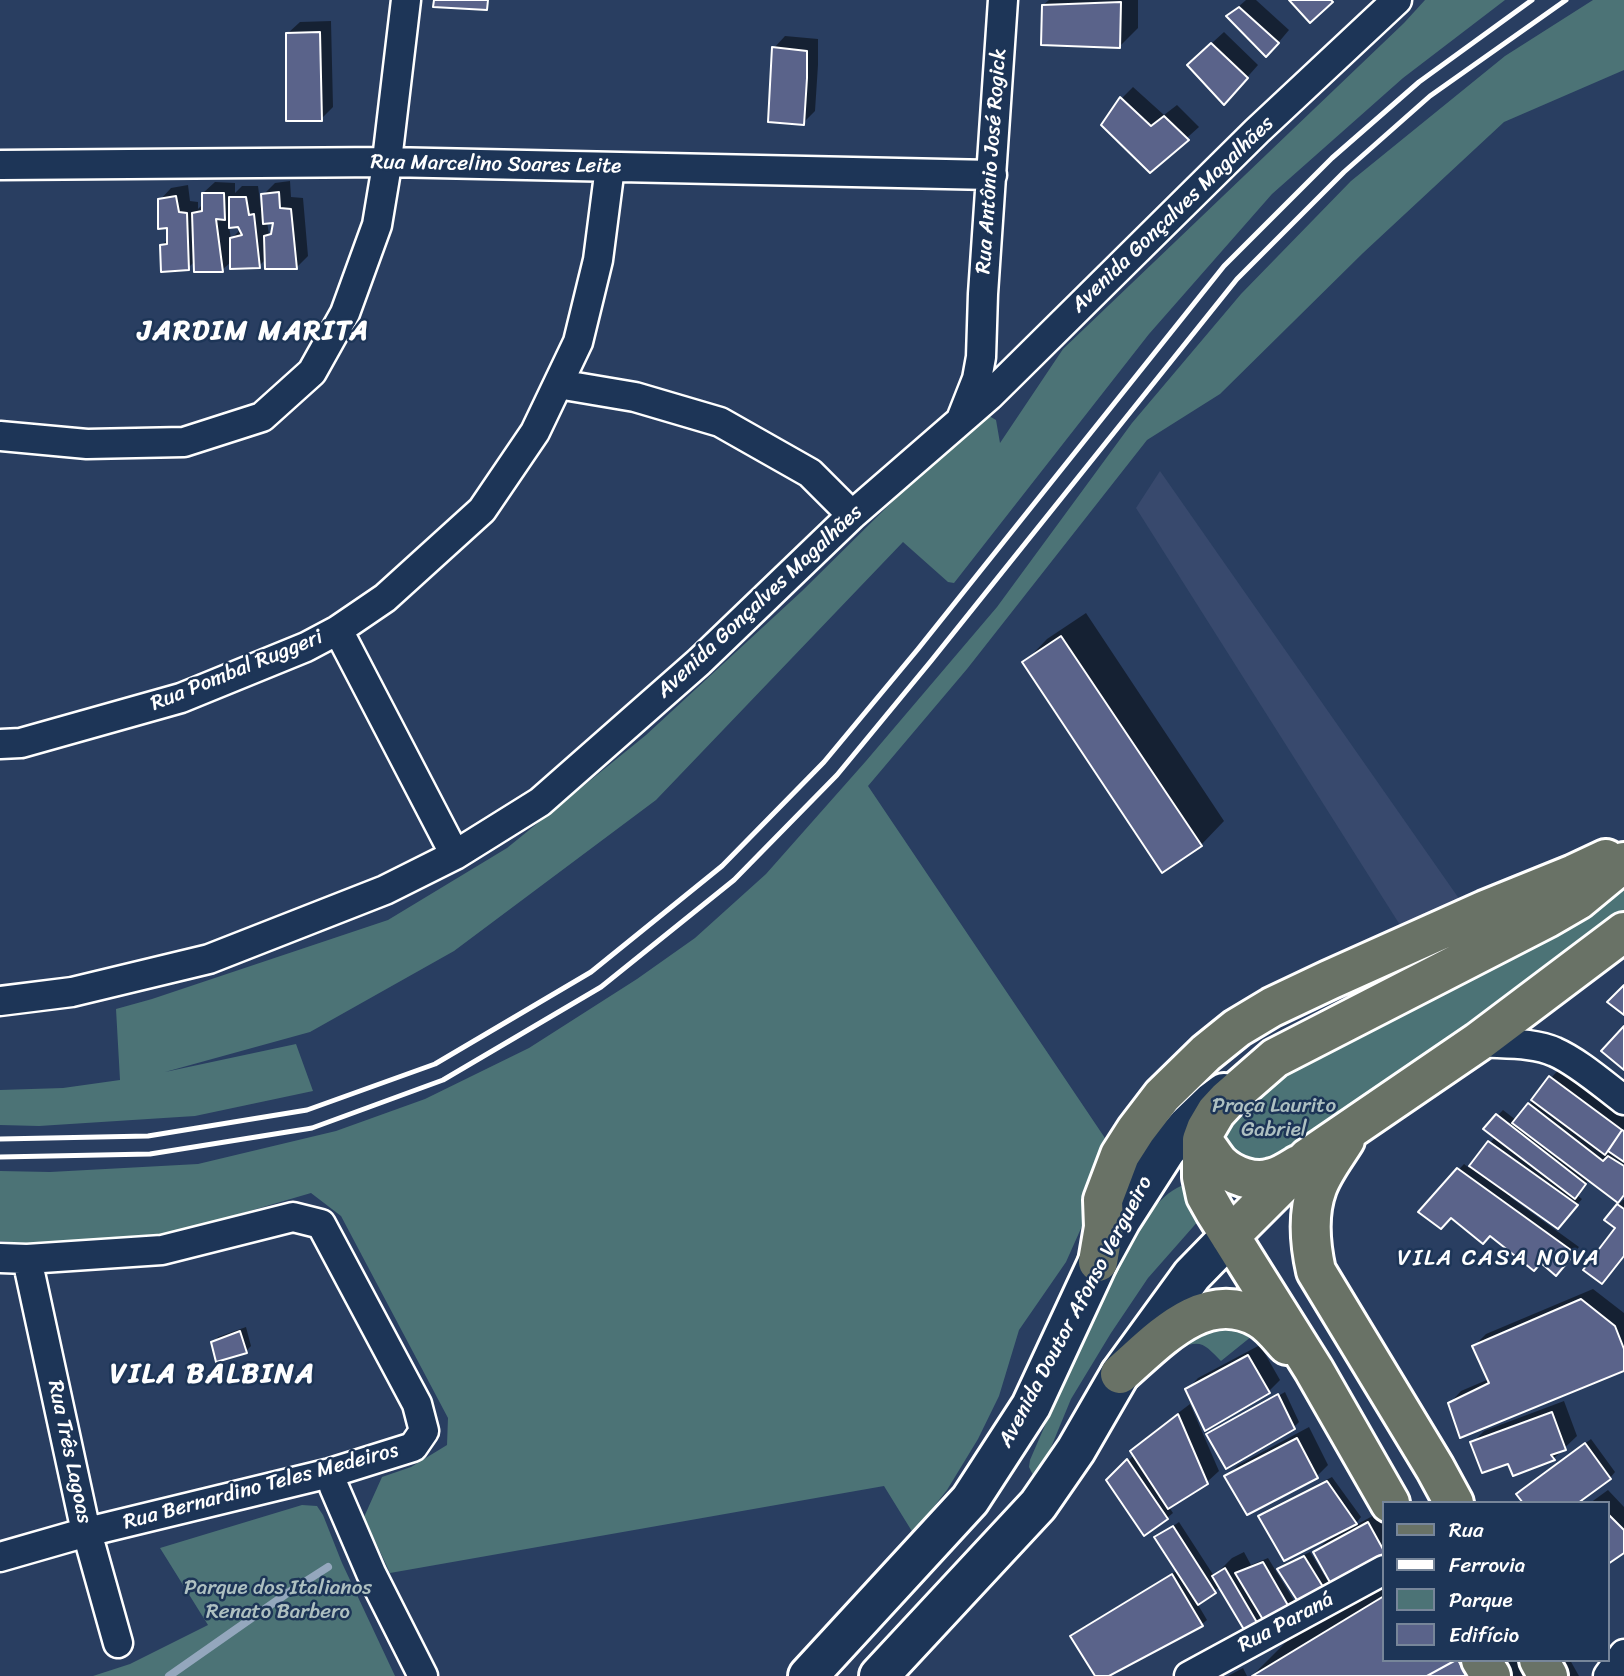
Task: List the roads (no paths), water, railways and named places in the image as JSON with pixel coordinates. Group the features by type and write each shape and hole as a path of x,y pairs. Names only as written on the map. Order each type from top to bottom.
{"main road":[{"path":"1098,1262 1104,1227 1103,1200 1119,1156 1162,1096 1237,1028 1272,1007 1329,980 1624,851"},
{"name":"Avenida Doutor Afonso Vergueiro","path":"808,1676 971,1500 1031,1406 1098,1262 1127,1210 1173,1142 1212,1102 1275,1058 1578,900 1624,862"},
{"path":"1202,1140 1220,1164 1237,1175 1259,1181 1282,1174 1478,1042 1624,932"},
{"name":"Avenida Doutor Afonso Vergueiro","path":"1275,1058 1216,1112 1202,1140 1202,1177 1206,1196 1314,1370"},
{"path":"1354,1126 1317,1190 1312,1212 1311,1246 1316,1271 1453,1501"},
{"path":"878,1676 1038,1505 1076,1450 1120,1374 1192,1275 1308,1158"},
{"path":"1120,1374 1170,1330 1195,1315 1217,1309 1237,1309 1261,1319 1314,1370 1389,1501"},
{"path":"858,1676 858,1665 867,1641 985,1511 1013,1458 1031,1406"}],"street":[{"path":"0,436 87,444 184,442 262,417 312,372 345,313 377,225 406,0"},
{"name":"Rua Antônio José Rogick","path":"961,420 977,379 981,357 1003,0"},
{"name":"Avenida Gonçalves Magalhães","path":"0,1001 72,992 209,959 385,890 455,855 540,802 699,662 852,515 989,396 1257,131 1397,0"},
{"name":"Rua Marcelino Soares Leite","path":"0,165 387,162 992,175"},
{"name":"Rua Pombal Ruggeri","path":"0,744 21,743 181,698 306,647 338,630 385,598 482,510 535,432 578,342 598,260 610,167"},
{"path":"982,321 1016,369"},
{"path":"558,384 635,397 720,422 810,473 852,515"},
{"path":"338,630 455,855"},
{"path":"1478,1042 1524,1045 1555,1051 1624,1100"},
{"name":"Rua Bernardino Teles Medeiros","path":"0,1557 87,1532 330,1473 413,1447 424,1430 417,1405 321,1224 293,1217 162,1250 14,1259"},
{"name":"Rua Três Lagoas","path":"14,1259 118,1643"},
{"path":"330,1473 371,1573 423,1676"},
{"name":"Rua Paraná","path":"1189,1676 1382,1571"},
{"path":"1608,1676 1624,1654"}],"waterway":[{"path":"169,1676 328,1567"}],"railway":[{"path":"0,1139 148,1136 307,1110 435,1064 591,972 722,866 824,762 918,649 1224,266 1332,158 1419,82 1532,0"},
{"path":"0,1157 150,1154 312,1128 443,1080 601,987 734,880 837,775 1237,279 1344,172 1430,96 1566,0"}],"district":[{"name":"JARDIM MARITA","path":"254,332"},
{"name":"VILA CASA NOVA","path":"1499,1259"},
{"name":"VILA BALBINA","path":"213,1375"}],"park label":[{"name":"Praça Laurito Gabriel","path":"1274,1119"},
{"name":"Parque dos Italianos Renato Barbero","path":"278,1601"}]}
